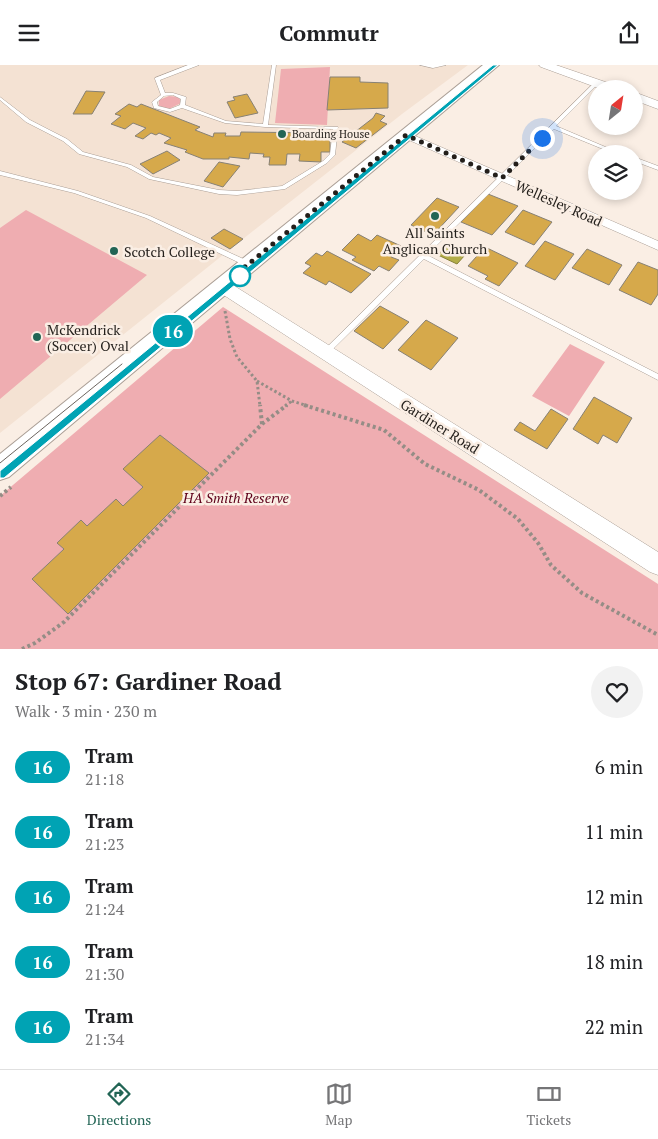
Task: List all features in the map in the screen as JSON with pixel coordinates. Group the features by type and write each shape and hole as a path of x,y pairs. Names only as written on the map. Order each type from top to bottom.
{"main road":[{"path":"0,469 492,65"}],"street":[{"path":"545,65 588,80"},
{"path":"643,99 658,105"},
{"name":"Wellesley Road","path":"406,135 658,247"},
{"name":"Gardiner Road","path":"222,286 658,564"}],"lane":[{"path":"163,95 157,79 197,65"},
{"path":"265,126 274,65"},
{"path":"422,65 433,67 444,65"},
{"path":"325,353 588,92"},
{"path":"173,94 181,96 185,101 182,106 170,111 156,107 154,102 163,95 173,94"},
{"path":"0,98 28,121 65,140 80,153 130,166 150,178 219,192 237,193 283,188 334,154 336,127 265,126 225,123 182,106"},
{"path":"553,127 598,145"},
{"path":"643,163 658,169"},
{"path":"0,173 76,191 148,217 249,265"},
{"path":"424,256 658,377"}],"path":[{"path":"225,311 230,339 237,357 257,381 292,401 384,430 425,464 479,491 518,519 538,543 551,565 582,593 658,635"},
{"path":"257,381 262,424"},
{"path":"22,649 35,643 64,622 262,424 292,401"}],"shaded area":[{"name":"Scotch College","path":"0,65 468,65 402,114 253,231 0,433"},
{"path":"446,246 465,255 457,264 438,255"}],"green space":[{"path":"330,67 327,125 275,123 281,69"},
{"path":"169,96 179,97 181,103 169,109 159,106 159,100"},
{"name":"McKendrick (Soccer) Oval","path":"26,210 147,275 0,399 0,228"},
{"name":"HA Smith Reserve","path":"223,307 658,584 658,649 0,649 0,496"},
{"path":"570,344 605,362 569,416 532,396"}],"building":[{"path":"330,77 360,77 360,82 388,83 388,108 327,110"},
{"path":"86,91 105,92 92,114 73,114"},
{"path":"247,94 258,113 235,118 227,102 235,100 233,97"},
{"name":"Boarding House","path":"129,104 137,107 141,104 200,127 195,130 213,137 214,133 226,133 225,136 240,136 241,132 323,133 323,138 330,138 330,152 321,152 321,162 299,161 300,154 287,154 286,165 269,165 270,157 263,157 264,154 250,153 249,159 229,157 229,159 203,159 185,152 187,150 164,143 171,138 159,133 156,135 151,133 143,139 135,136 146,128 133,123 125,129 111,124 121,116 115,114"},
{"path":"376,113 385,116 380,121 387,124 356,148 342,142 373,118"},
{"path":"167,151 180,160 153,174 140,164"},
{"path":"219,162 240,166 223,187 204,181"},
{"path":"488,194 518,206 492,235 461,222"},
{"name":"All Saints Anglican Church","path":"437,198 459,207 433,235 411,225"},
{"path":"523,210 552,222 534,245 505,232"},
{"path":"224,229 243,239 230,249 211,238"},
{"path":"358,234 371,241 377,235 401,246 391,257 399,260 389,271 379,266 374,271 352,260 356,257 342,250"},
{"path":"545,241 574,254 555,280 525,266"},
{"path":"485,247 518,263 499,286 485,279 488,276 468,266"},
{"path":"587,249 622,265 609,285 572,268"},
{"path":"327,251 371,274 351,293 329,281 326,285 303,273 311,266 305,263 316,253 322,256"},
{"path":"638,262 658,270 658,294 651,305 619,290"},
{"path":"380,306 409,322 383,349 354,331"},
{"path":"426,320 458,338 431,370 398,350"},
{"path":"594,397 632,418 617,443 603,435 598,444 573,429"},
{"path":"551,409 568,419 547,449 514,430 520,422 535,431"},
{"path":"160,435 209,473 68,614 32,579 64,549 57,543 81,520 87,526 116,499 123,506 143,487 123,469"}],"tram line":[{"path":"0,474 495,65"},
{"name":"16","path":"0,474 495,65"},
{"path":"0,463 122,364"}],"place":[{"name":"Boarding House","path":"282,134"},
{"name":"All Saints Anglican Church","path":"435,216"},
{"name":"Scotch College","path":"114,251"},
{"name":"McKendrick (Soccer) Oval","path":"37,337"}],"route":[{"path":"240,276 235,275 406,135 502,178 542,138"}]}
